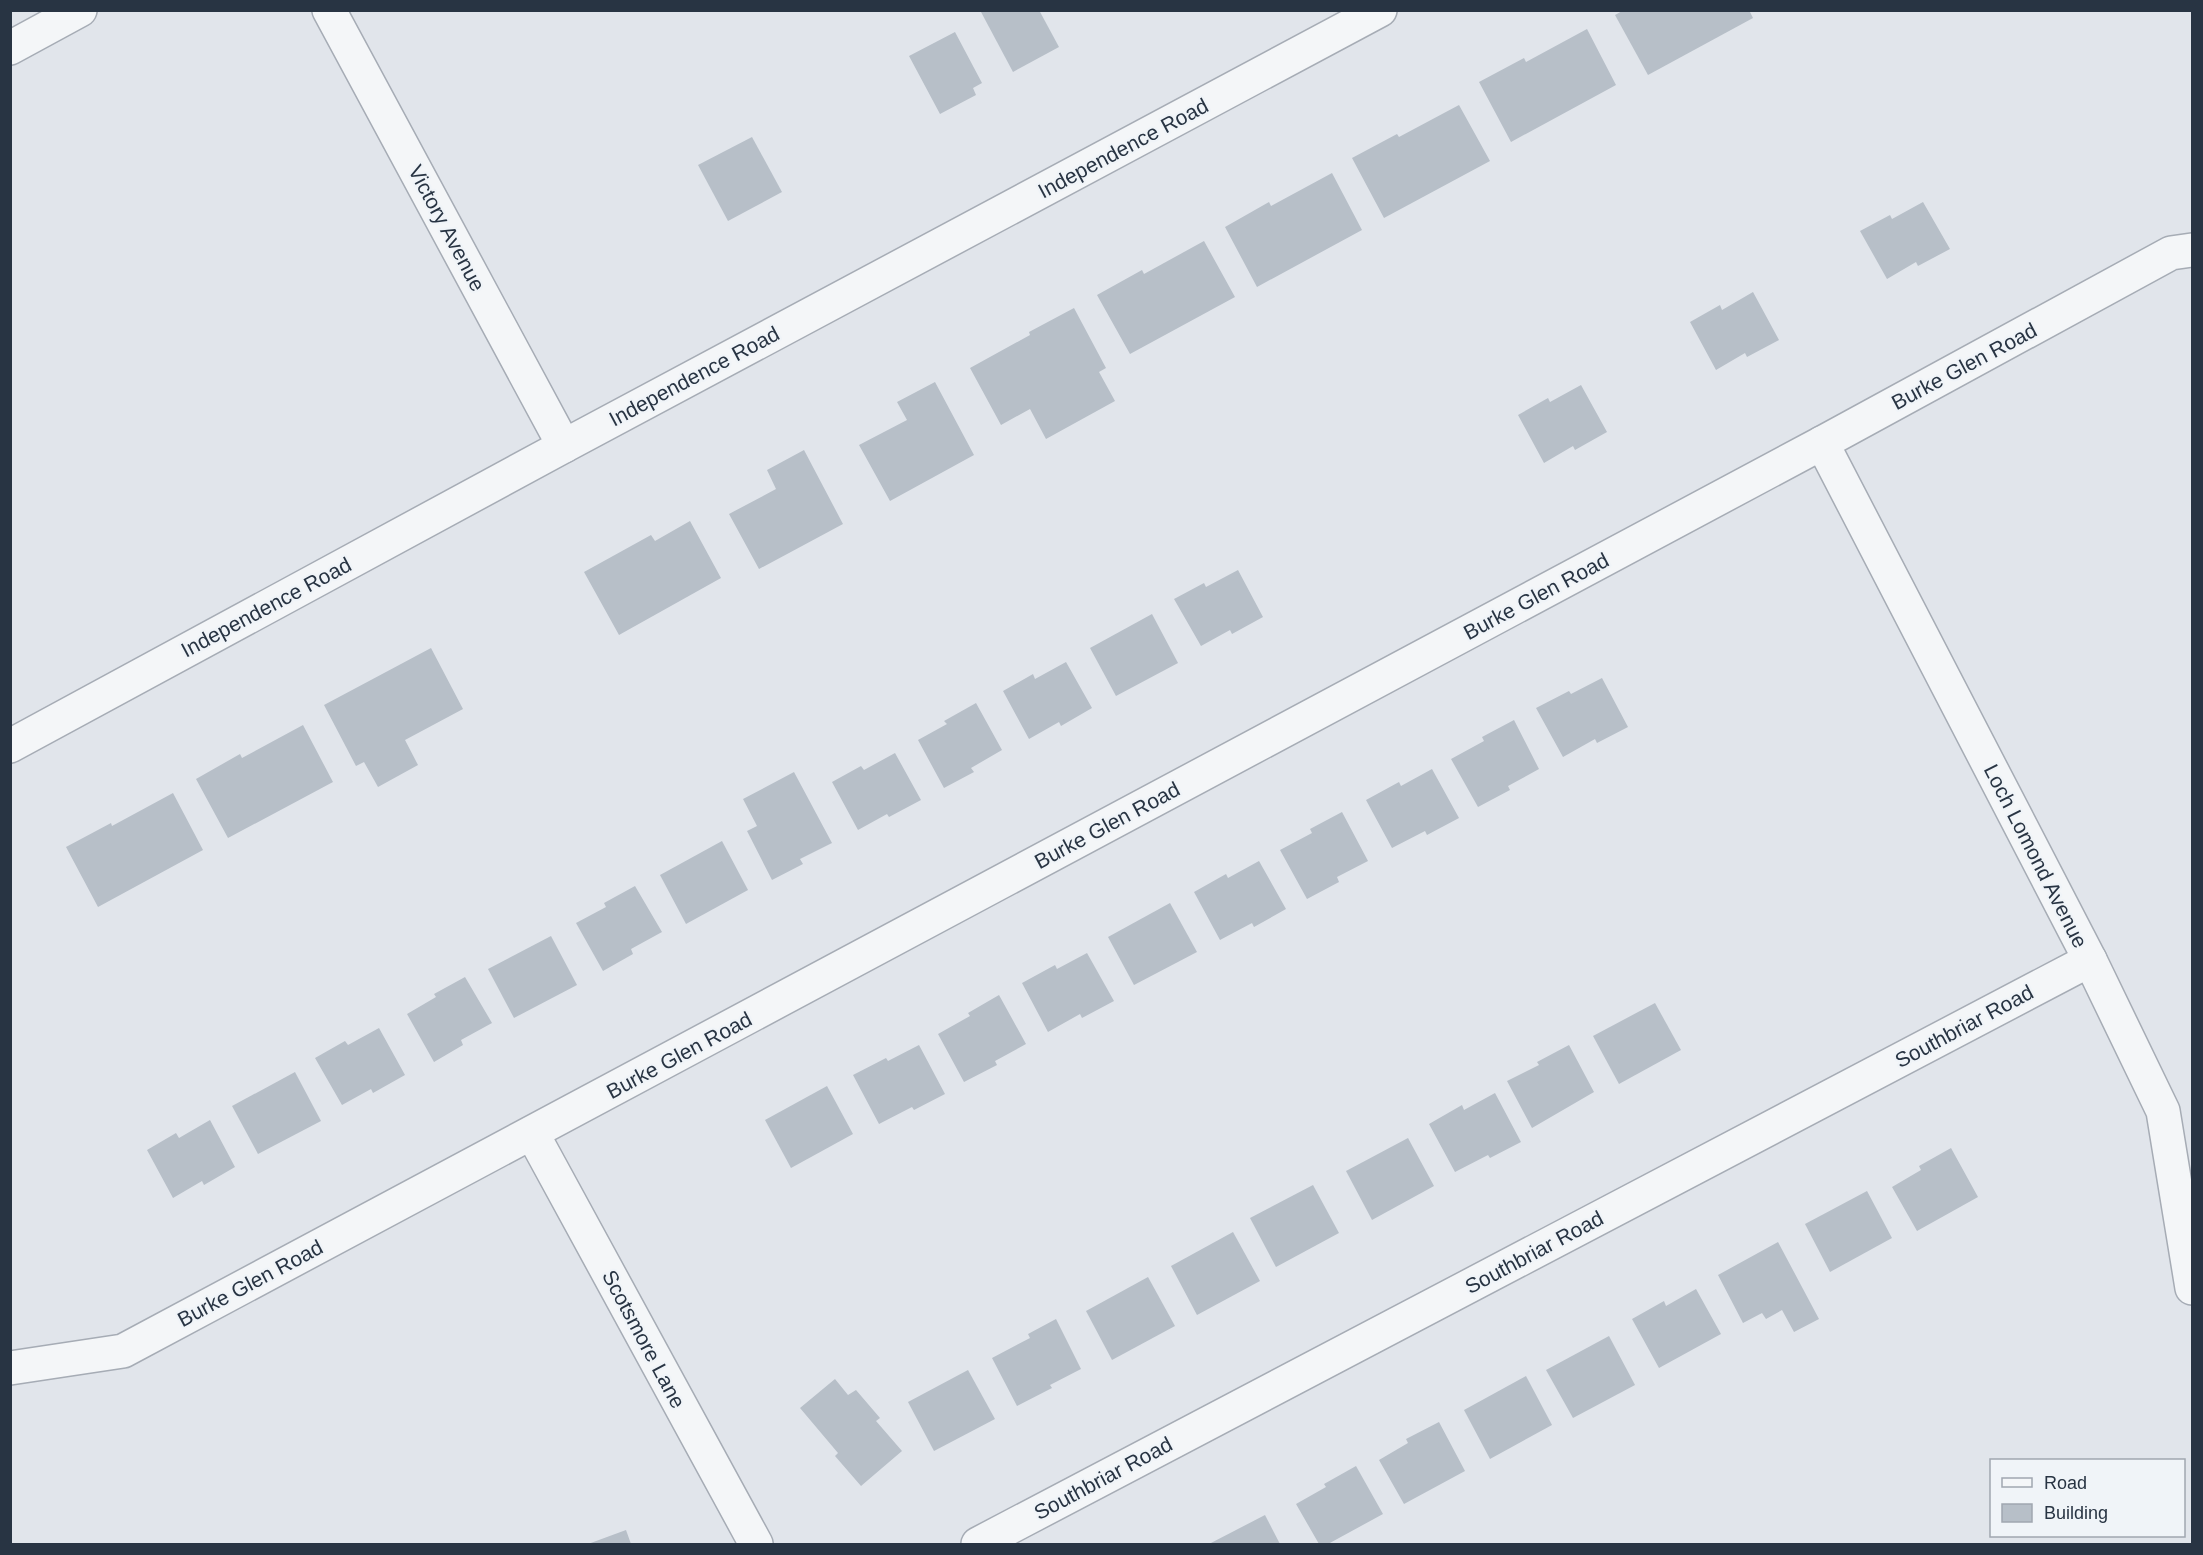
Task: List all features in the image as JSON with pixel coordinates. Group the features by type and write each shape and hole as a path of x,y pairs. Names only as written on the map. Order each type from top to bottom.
{"street":[{"path":"10,48 80,10"},
{"name":"Victory Avenue","path":"329,10 564,446"},
{"name":"Independence Road","path":"10,746 564,446 1380,10"},
{"name":"Burke Glen Road","path":"10,1368 123,1350 1822,443 2171,253 2193,250"},
{"name":"Loch Lomond Avenue","path":"1822,443 2090,960 2163,1111 2193,1288"},
{"name":"Southbriar Road","path":"978,1545 2090,960"},
{"name":"Scotsmore Lane","path":"532,1133 756,1545"}],"building":[{"path":"984,10 1039,10 1059,47 1013,72 981,12"},
{"path":"1624,10 1749,10 1753,18 1648,75 1615,15"},
{"path":"1587,29 1616,85 1511,142 1479,82 1524,58 1526,62"},
{"path":"955,32 982,83 973,88 976,95 940,114 909,56"},
{"path":"1459,105 1490,161 1384,218 1352,158 1397,134 1399,137"},
{"path":"752,137 782,192 728,221 698,165"},
{"path":"1332,173 1362,230 1257,287 1225,227 1269,202 1271,206"},
{"path":"1923,202 1950,249 1918,266 1916,262 1887,279 1860,231 1890,215 1892,219"},
{"path":"1204,241 1235,297 1130,354 1097,295 1142,270 1144,274"},
{"path":"1753,292 1779,340 1747,357 1745,353 1716,370 1690,322 1720,305 1722,310"},
{"path":"1074,308 1106,368 1099,372 1115,401 1046,439 1030,409 1001,425 970,368"},
{"path":"935,382 974,455 890,501 859,445 907,420 897,402"},
{"path":"1581,385 1607,432 1575,450 1573,446 1544,463 1518,415 1548,398 1550,402"},
{"path":"804,450 843,524 759,569 729,514 776,489 767,470"},
{"path":"690,521 721,578 619,635 584,572 651,535 655,541"},
{"path":"1238,570 1263,617 1232,634 1230,630 1201,646 1174,599 1204,583 1206,587"},
{"path":"1152,614 1178,663 1116,696 1090,648"},
{"path":"431,648 463,709 405,740 418,765 378,787 364,762 356,766 324,705"},
{"path":"1066,662 1092,708 1061,726 1059,722 1029,739 1003,691 1033,674 1035,679"},
{"path":"1602,678 1628,727 1597,743 1595,739 1563,757 1536,708 1569,691 1571,694"},
{"path":"976,703 1002,750 971,768 974,772 944,788 918,740 947,724 944,721"},
{"path":"1514,720 1539,769 1508,786 1510,790 1478,807 1451,759 1484,741 1482,737"},
{"path":"303,725 333,782 228,838 196,779 240,754 242,758"},
{"path":"895,753 921,800 889,817 887,814 858,830 832,782 861,766 864,770"},
{"path":"1432,769 1459,818 1427,835 1425,831 1392,848 1366,800 1399,782 1401,786"},
{"path":"794,772 832,843 800,859 803,864 772,880 747,831 757,826 743,799"},
{"path":"173,793 203,850 98,907 66,847 111,823 112,826"},
{"path":"1342,812 1368,861 1337,877 1339,882 1307,899 1280,850 1312,833 1310,829"},
{"path":"722,841 748,890 686,924 660,875"},
{"path":"1259,861 1286,909 1254,927 1252,923 1220,940 1194,892 1226,874 1228,878"},
{"path":"635,886 662,932 631,949 633,954 603,971 576,923 606,907 604,903"},
{"path":"1170,903 1197,952 1134,985 1108,937"},
{"path":"551,936 577,985 514,1018 488,969"},
{"path":"1087,953 1114,1001 1082,1018 1080,1014 1048,1032 1022,983 1055,965 1057,969"},
{"path":"465,977 492,1023 461,1040 463,1045 434,1062 407,1014 436,997 434,994"},
{"path":"999,995 1026,1044 995,1061 997,1065 964,1082 938,1034 970,1016 968,1013"},
{"path":"1655,1003 1681,1050 1619,1084 1593,1036"},
{"path":"379,1028 405,1075 373,1093 371,1089 342,1105 315,1058 345,1041 348,1045"},
{"path":"919,1045 945,1094 914,1110 912,1107 879,1124 853,1075 886,1058 888,1061"},
{"path":"1569,1045 1594,1092 1532,1128 1507,1081 1539,1065 1537,1062"},
{"path":"295,1072 321,1121 258,1154 232,1106"},
{"path":"827,1086 853,1134 791,1168 765,1120"},
{"path":"1495,1093 1521,1142 1490,1158 1488,1155 1455,1172 1429,1124 1462,1105 1464,1110"},
{"path":"210,1120 235,1167 204,1185 202,1181 173,1198 147,1150 176,1133 179,1138"},
{"path":"1408,1138 1434,1186 1372,1220 1346,1171"},
{"path":"1951,1148 1978,1197 1917,1231 1892,1187 1921,1170 1919,1166"},
{"path":"1313,1185 1339,1233 1276,1267 1250,1218"},
{"path":"1867,1191 1892,1238 1830,1272 1805,1224"},
{"path":"1233,1232 1260,1281 1197,1315 1171,1266"},
{"path":"1778,1242 1819,1319 1794,1332 1782,1310 1766,1319 1762,1313 1743,1323 1718,1275"},
{"path":"1148,1277 1175,1326 1112,1360 1086,1311"},
{"path":"1696,1289 1721,1334 1659,1368 1632,1319 1664,1301 1666,1306"},
{"path":"1056,1319 1081,1369 1050,1385 1052,1388 1017,1406 992,1358 1030,1338 1028,1334"},
{"path":"1609,1336 1635,1385 1573,1418 1546,1370"},
{"path":"968,1370 995,1419 934,1451 908,1402"},
{"path":"1526,1376 1552,1425 1490,1459 1464,1410"},
{"path":"835,1379 848,1395 856,1390 880,1418 876,1421 902,1451 861,1486 835,1456 838,1453 800,1408"},
{"path":"1439,1422 1465,1471 1404,1504 1379,1460 1408,1443 1406,1439"},
{"path":"1356,1466 1383,1514 1328,1544 1319,1544 1296,1504 1326,1487 1324,1484"},
{"path":"1265,1515 1280,1544 1209,1544"},
{"path":"626,1530 631,1544 588,1544"}]}
